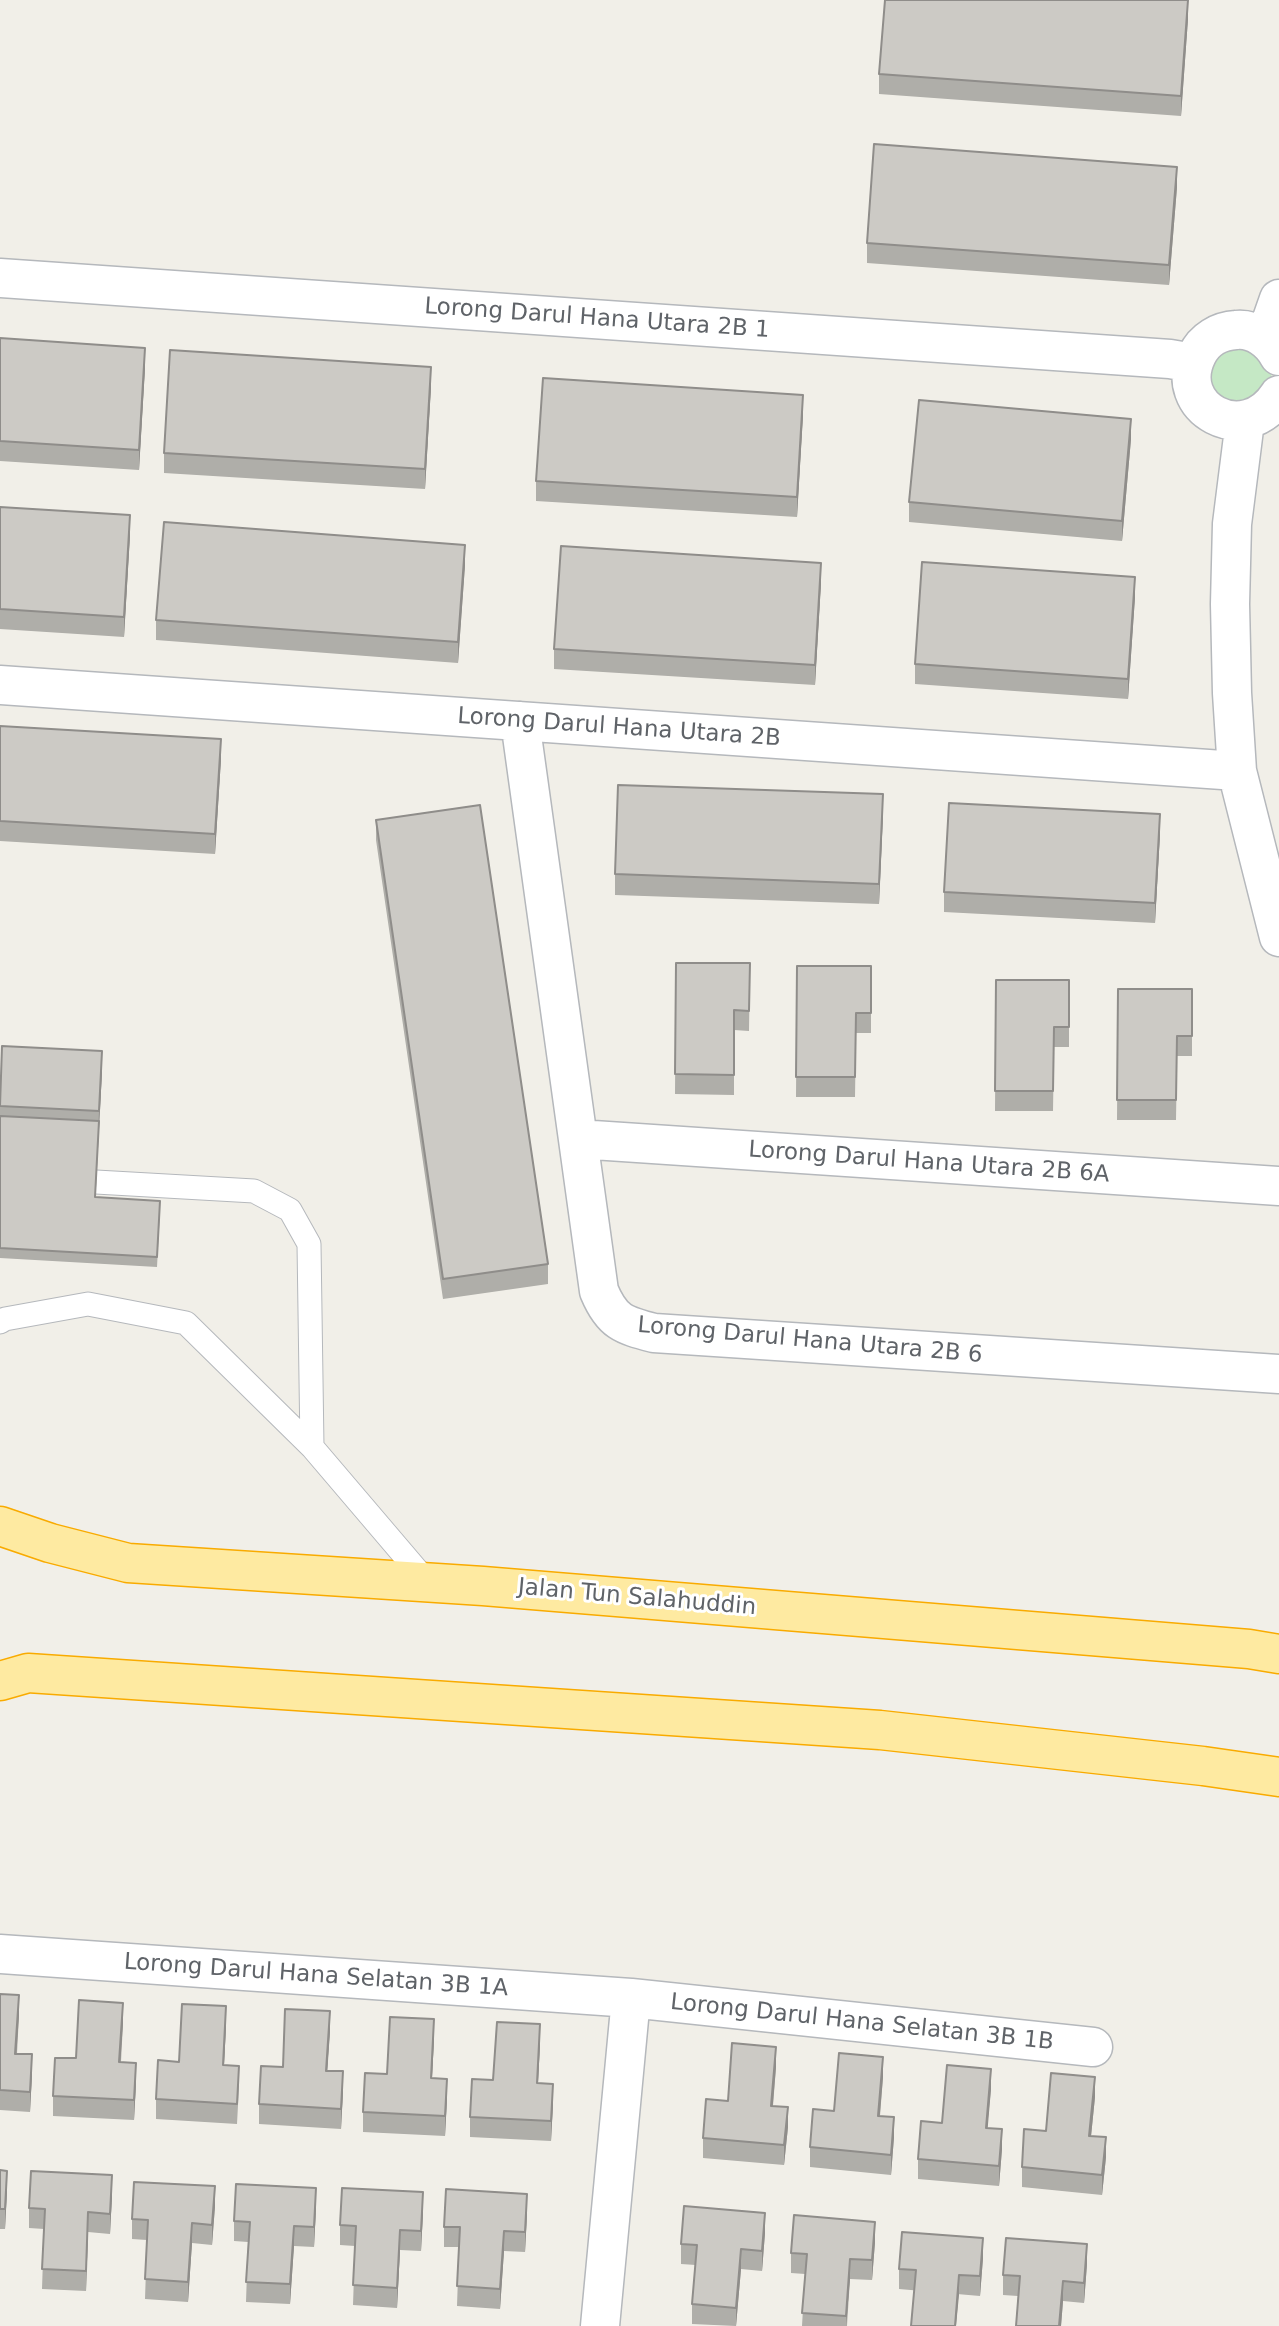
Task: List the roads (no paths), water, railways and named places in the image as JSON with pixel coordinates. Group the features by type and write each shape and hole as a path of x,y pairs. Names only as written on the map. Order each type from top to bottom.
{"highway":[{"name":"Jalan Tun Salahuddin","path":"0,1526 50,1543 128,1563 427,1582 1249,1649 1279,1654"},
{"path":"0,1681 28,1673 880,1730 1189,1764 1279,1777"}],"street":[{"name":"Lorong Darul Hana Utara 2B 1","path":"0,278 1157,358 1193,363"},
{"path":"1272,348 1279,299"},
{"path":"1272,348 1252,332 1238,329 1223,332 1210,338 1200,348 1191,376 1202,405 1214,415 1230,420 1245,421 1260,415 1279,395"},
{"path":"1245,421 1231,551 1232,693 1237,771 1279,937"},
{"name":"Lorong Darul Hana Utara 2B","path":"0,685 1237,771"},
{"name":"Lorong Darul Hana Utara 2B 6","path":"520,721 599,1291 607,1311 624,1326 654,1333 1279,1374"},
{"name":"Lorong Darul Hana Utara 2B 6A","path":"578,1139 1279,1186"},
{"name":"Lorong Darul Hana Selatan 3B 1A","path":"0,1954 631,1998"},
{"path":"600,2326 631,1998"},
{"name":"Lorong Darul Hana Selatan 3B 1B","path":"631,1998 1093,2047"}],"lane":[{"path":"96,1182 254,1191 290,1210 309,1244 312,1447"},
{"path":"0,1322 89,1304 186,1323 312,1447 427,1582"}]}
